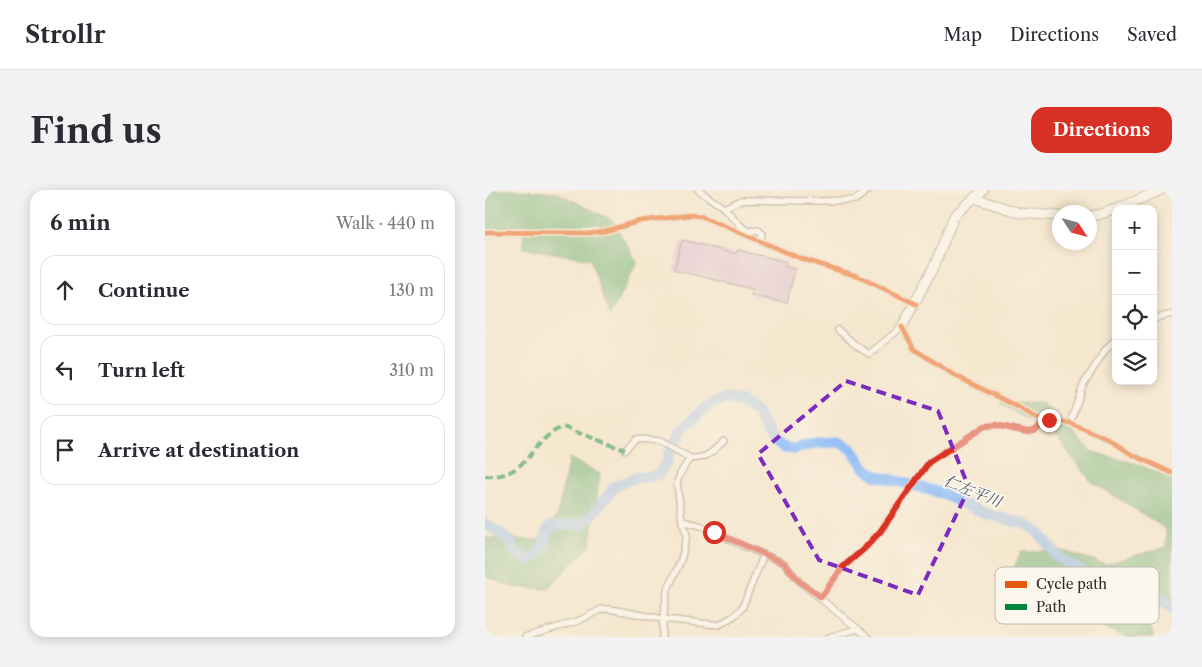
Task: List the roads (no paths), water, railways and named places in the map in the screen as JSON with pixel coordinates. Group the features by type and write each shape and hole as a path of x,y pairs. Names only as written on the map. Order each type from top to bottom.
{"street":[{"path":"698,190 723,208 743,228 750,231 759,230 762,233 761,242"},
{"path":"723,208 741,200 855,200 869,190"},
{"path":"838,330 869,354 902,328 935,264 954,216 983,190"},
{"path":"1125,205 1161,190"},
{"path":"974,198 1020,213 1052,215"},
{"path":"1097,215 1112,210"},
{"path":"485,232 586,233 605,231 641,221 690,215 701,216 801,259 857,276 916,304"},
{"path":"1157,318 1172,314"},
{"path":"902,328 914,349 943,368 1037,418 1070,423 1108,439 1131,454 1172,473"},
{"path":"1070,423 1083,385 1105,350 1114,340"},
{"path":"821,597 843,567 880,532 927,465 958,442 985,426 996,425 1027,432 1034,431 1049,420"},
{"path":"625,450 636,439 659,440 690,458 698,459 705,457 724,441"},
{"path":"662,637 667,590 685,547 687,535 682,520 677,483 690,458"},
{"path":"682,520 702,526 784,563 800,582 821,597 868,637"},
{"path":"525,637 578,621 601,610 610,609 663,619 719,625 742,608 764,554"},
{"path":"829,637 857,629"}],"waterway":[{"name":"仁左平川","path":"485,523 511,541 512,549 517,554 531,560 542,548 546,533 551,526 581,524 591,517 615,486 635,478 659,474 666,464 671,448 679,437 680,432 705,408 726,399 741,402 757,413 767,432 775,442 785,448 794,449 815,443 839,442 852,449 865,468 875,475 941,493 986,514 1026,524 1039,533 1057,556 1074,567"},
{"name":"仁左平川","path":"1159,597 1172,609"}]}
